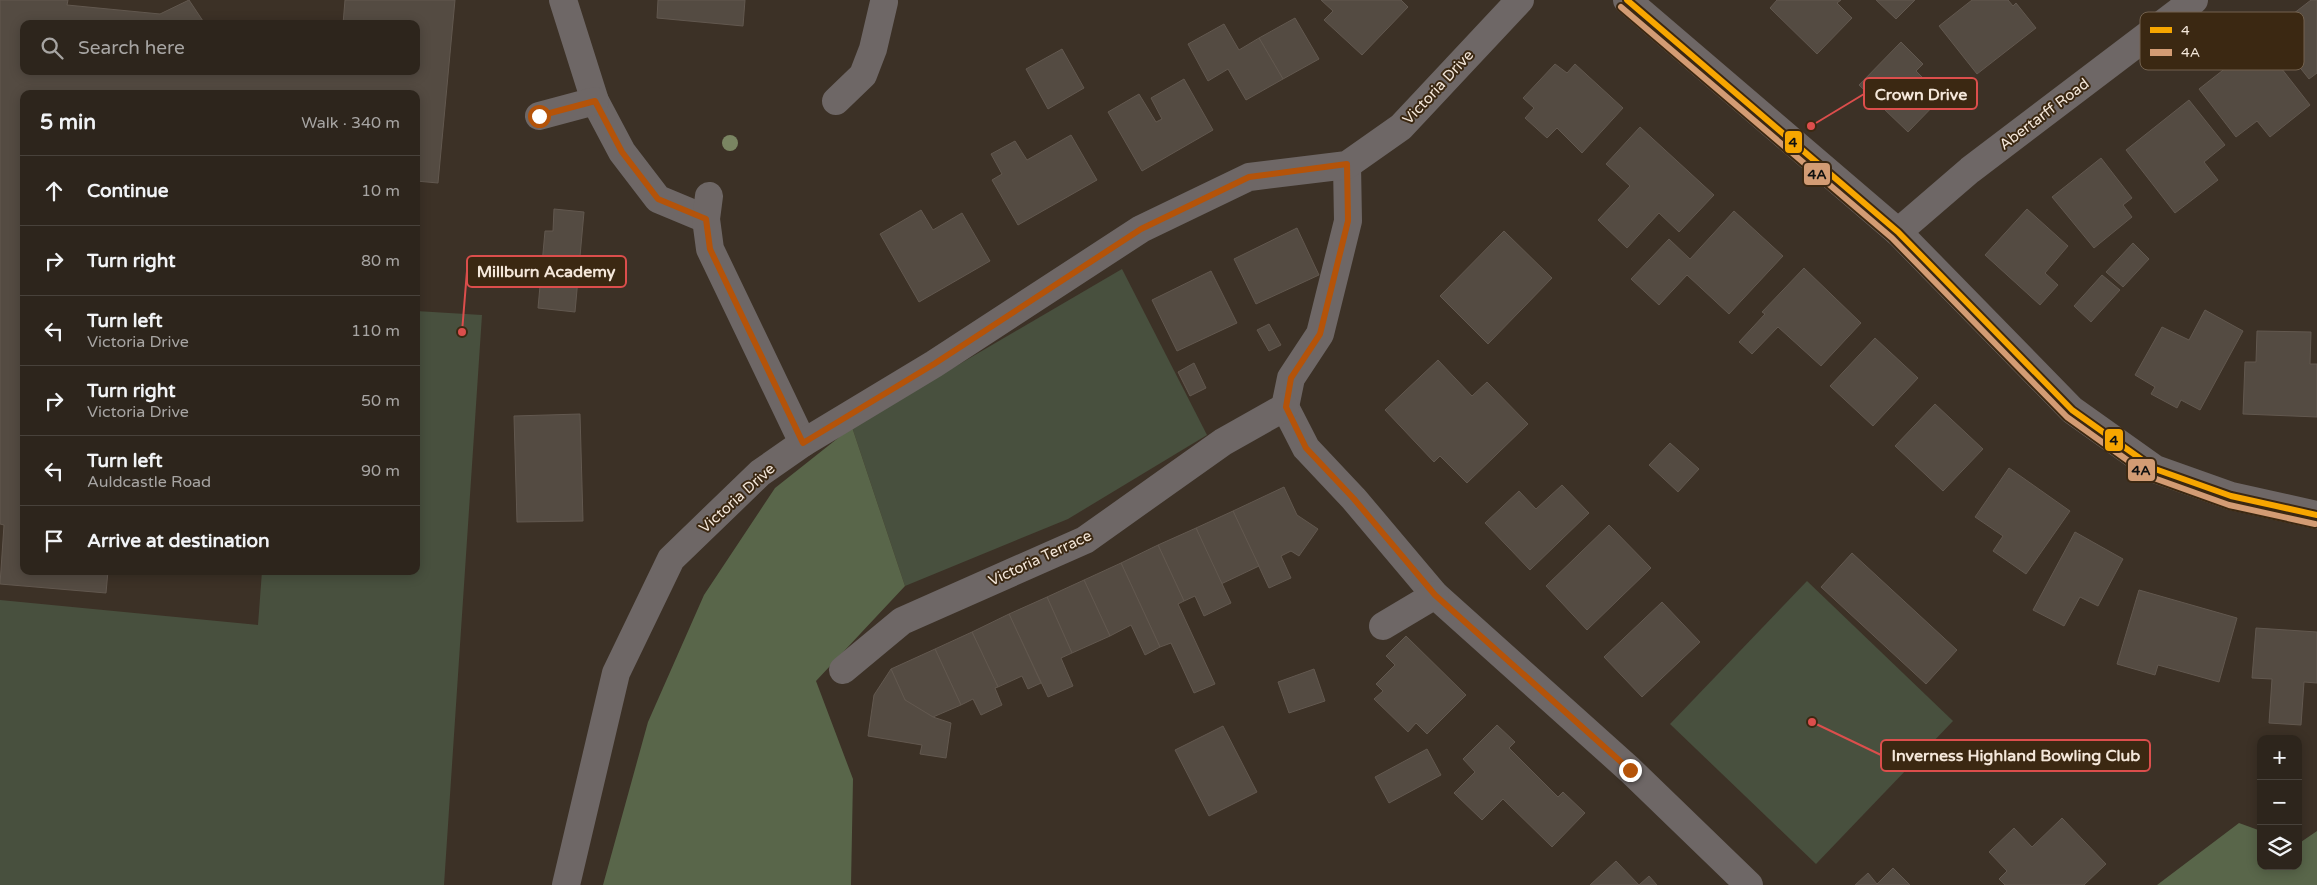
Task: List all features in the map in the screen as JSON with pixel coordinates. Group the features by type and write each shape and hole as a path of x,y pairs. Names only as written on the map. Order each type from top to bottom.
{"street":[{"path":"563,0 595,101 622,152 658,199 708,208 710,249 803,443"},
{"name":"Victoria Drive","path":"566,885 616,673 671,559 760,473 803,443 934,364 1141,229 1249,177 1347,164 1401,126 1520,0"},
{"path":"1627,0 1898,232 2072,410 2155,469 2231,496 2317,515"},
{"name":"Abertarff Road","path":"2178,12 2194,0"},
{"path":"836,100 863,75 874,49 884,2"},
{"name":"Abertarff Road","path":"1898,232 1970,170 2140,41"},
{"path":"539,116 595,101"},
{"path":"1347,164 1348,221 1320,334 1291,378 1286,407 1306,448 1354,499 1435,595 1630,770 1749,885"},
{"name":"Victoria Terrace","path":"843,670 902,621 1085,540 1223,442 1286,407"},
{"path":"1383,626 1435,595"}],"green space":[{"path":"1122,269 1207,435 1068,519 905,586 852,427"},
{"path":"420,311 482,315 444,885 0,885 0,600 258,625 262,575 420,575"},
{"path":"852,427 905,586 816,681 853,779 851,885 603,885 648,722 704,595 775,488"},
{"path":"1807,581 1953,721 1816,864 1670,724"},
{"path":"2239,823 2257,830 2257,870 2302,870 2302,841 2317,831 2317,885 2157,885"}],"building":[{"path":"0,0 68,0 67,5 160,14 189,0 202,20 20,20 20,75 420,75 420,20 343,20 345,0 455,0 438,183 420,181 420,90 20,90 20,575 108,575 106,593 0,584 4,525 0,524"},
{"path":"658,0 745,0 743,26 657,18"},
{"path":"1321,0 1401,0 1408,7 1362,55 1324,20 1333,11"},
{"path":"1777,0 1841,0 1837,3 1852,18 1817,54 1770,8"},
{"path":"1876,0 1915,0 1896,19"},
{"path":"1972,0 2008,0 2013,6 2016,3 2036,28 1977,74 1939,26"},
{"path":"2311,0 2317,0 2317,73 2309,79 2302,70 2304,70 2304,12 2296,12"},
{"path":"1295,18 1319,59 1283,79 1259,38"},
{"path":"1224,24 1239,50 1259,38 1283,79 1246,100 1228,69 1208,81 1188,44"},
{"path":"1901,42 1923,64 1916,71 1942,97 1908,132 1859,85"},
{"path":"1062,49 1084,88 1048,109 1026,69"},
{"path":"1555,64 1567,73 1575,64 1623,108 1582,153 1557,128 1547,138 1525,118 1534,108 1523,98"},
{"path":"2223,70 2283,70 2310,105 2270,137 2257,121 2236,137 2199,89"},
{"path":"1184,79 1213,130 1142,171 1108,112 1139,94 1156,122 1162,119 1151,98"},
{"path":"2189,100 2225,145 2204,162 2218,180 2175,213 2126,150"},
{"path":"1640,127 1714,195 1679,232 1659,213 1627,248 1598,220 1630,186 1606,164"},
{"path":"1071,135 1097,180 1018,225 992,180 1002,174 991,154 1015,141 1027,160"},
{"path":"2101,158 2132,198 2123,205 2132,217 2094,248 2052,197"},
{"path":"554,209 584,212 575,312 538,308 545,231 553,231"},
{"path":"2027,209 2068,246 2045,273 2058,285 2040,305 1985,255"},
{"path":"921,210 933,230 962,213 990,261 919,302 880,234"},
{"path":"1734,211 1783,256 1729,314 1687,275 1659,305 1631,279 1669,239 1690,259"},
{"path":"1297,228 1319,275 1256,304 1234,259"},
{"path":"1504,231 1552,278 1488,344 1440,296"},
{"path":"2133,243 2149,259 2123,287 2106,272"},
{"path":"1804,268 1861,323 1821,366 1778,327 1752,354 1739,342 1765,314 1762,312"},
{"path":"1211,271 1237,323 1177,351 1152,300"},
{"path":"2102,275 2120,290 2091,322 2074,306"},
{"path":"2205,310 2243,331 2200,410 2181,400 2177,408 2151,394 2155,387 2135,375 2162,327 2189,340"},
{"path":"1269,324 1281,345 1269,351 1257,330"},
{"path":"2257,331 2311,332 2310,364 2317,364 2317,417 2243,414 2245,362 2256,362"},
{"path":"1875,338 1918,378 1873,426 1830,386"},
{"path":"1438,360 1472,396 1487,382 1528,424 1467,483 1440,456 1434,462 1385,410"},
{"path":"1194,363 1206,388 1190,396 1178,372"},
{"path":"1935,404 1983,449 1943,491 1895,446"},
{"path":"580,414 583,521 517,522 514,416"},
{"path":"1670,443 1699,469 1678,492 1649,465"},
{"path":"2009,468 2070,511 2026,574 1993,551 2003,536 1975,517"},
{"path":"1562,485 1589,513 1530,570 1485,523 1519,491 1536,509"},
{"path":"1284,487 1297,515 1318,529 1299,556 1291,551 1281,556 1291,578 1269,588 1233,511"},
{"path":"1233,511 1259,566 1221,584 1196,528"},
{"path":"1609,525 1651,568 1587,630 1546,586"},
{"path":"1196,528 1231,603 1204,616 1195,596 1184,601 1158,545"},
{"path":"2075,532 2123,559 2098,606 2080,597 2064,626 2033,610"},
{"path":"1158,545 1184,601 1178,604 1215,684 1194,693 1171,643 1160,647 1121,563"},
{"path":"1852,553 1957,650 1926,684 1821,587"},
{"path":"1121,563 1160,647 1145,655 1131,625 1110,636 1084,580"},
{"path":"1084,580 1110,636 1072,653 1047,597"},
{"path":"2139,590 2237,618 2219,682 2158,665 2155,675 2117,664"},
{"path":"1047,597 1072,653 1061,658 1073,686 1048,697 1009,614"},
{"path":"1662,602 1700,642 1642,697 1604,657"},
{"path":"1009,614 1041,683 1028,689 1022,676 998,687 972,632"},
{"path":"2256,628 2317,632 2317,683 2304,682 2301,725 2269,723 2272,679 2252,678"},
{"path":"972,632 998,687 995,688 1002,705 981,715 973,699 961,705 935,649"},
{"path":"1406,636 1466,695 1427,734 1416,723 1408,732 1374,699 1383,691 1376,684 1395,665 1386,656"},
{"path":"935,649 961,705 933,717 905,700 891,669"},
{"path":"891,669 905,700 933,717 951,723 946,758 920,754 922,745 868,736 874,695"},
{"path":"1314,669 1325,701 1289,713 1278,682"},
{"path":"1497,725 1515,742 1509,748 1558,797 1563,792 1585,813 1552,847 1503,799 1482,820 1454,793 1475,772 1463,759"},
{"path":"1223,726 1257,792 1209,816 1175,750"},
{"path":"1427,749 1441,775 1389,803 1375,777"},
{"path":"2062,818 2106,864 2084,885 2005,885 1999,879 2007,871 1989,852 2014,828 2032,847"},
{"path":"1616,861 1639,885 1590,885"},
{"path":"1893,868 1910,885 1855,885 1868,873 1877,884"},
{"path":"1649,876 1657,885 1639,885"}],"transit line":[{"name":"4","path":"1627,0 1898,232 2072,410 2155,469 2231,496 2317,515"},
{"name":"4A","path":"1621,7 1892,238 2067,417 2151,477 2229,505 2315,524"}],"place":[{"name":"Crown Drive","path":"1811,126"},
{"name":"Millburn Academy","path":"462,332"},
{"name":"Inverness Highland Bowling Club","path":"1812,722"}],"route":[{"path":"539,116 595,101 622,152 658,199 706,219 710,249 803,443 934,364 1141,229 1249,177 1347,164 1348,221 1320,334 1291,378 1286,407 1306,448 1354,499 1435,595 1630,770"}]}
